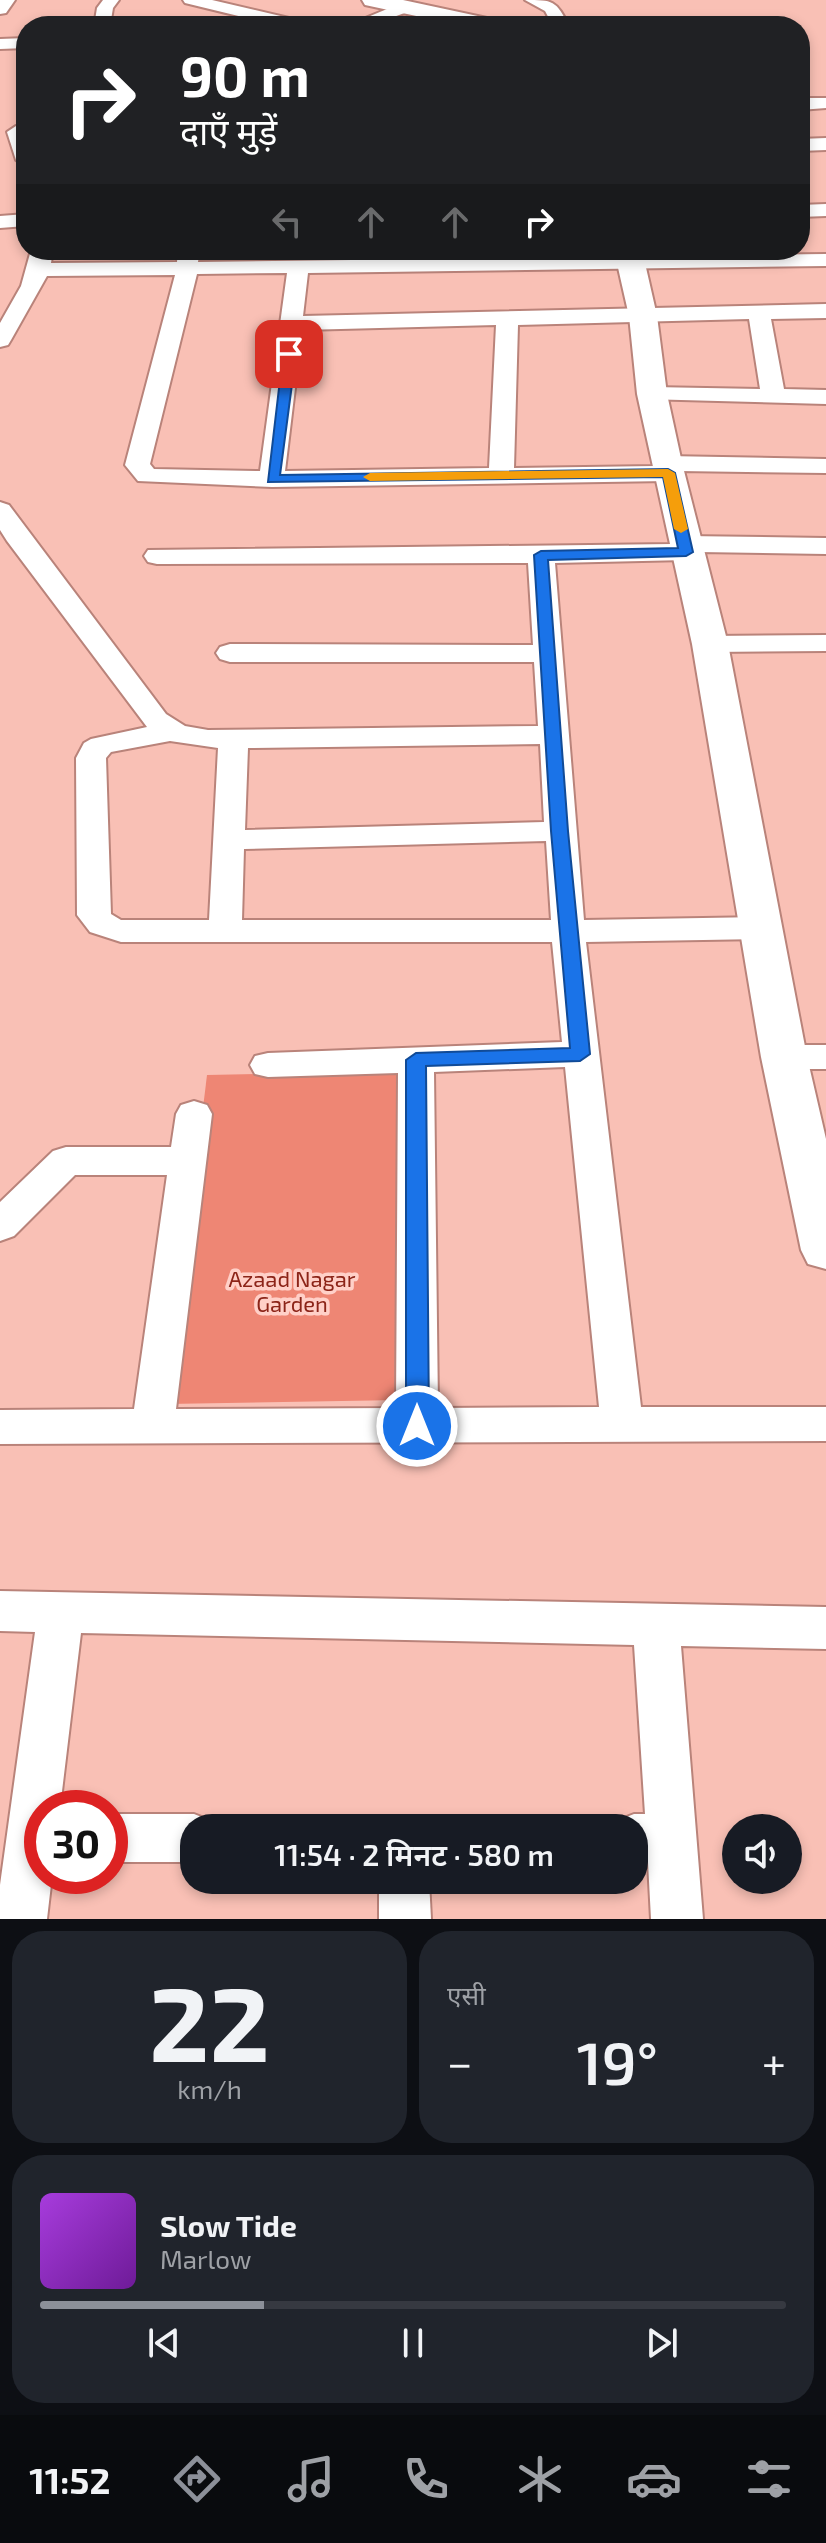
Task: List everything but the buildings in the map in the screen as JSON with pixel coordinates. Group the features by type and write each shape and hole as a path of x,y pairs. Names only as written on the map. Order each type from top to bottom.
{"street":[{"path":"0,9 7,0"},
{"path":"191,0 258,16"},
{"path":"373,0 446,16"},
{"path":"533,0 552,8 556,16"},
{"path":"380,16 404,7"},
{"path":"0,340 24,301 40,260 395,260"},
{"path":"188,260 137,465 140,472 159,479 501,475 667,468 826,466"},
{"path":"630,260 643,316 652,394 685,548 710,644 784,1057 826,1250"},
{"path":"272,479 294,323 308,262"},
{"path":"294,323 826,311"},
{"path":"759,314 773,395"},
{"path":"501,475 507,319"},
{"path":"652,394 826,397"},
{"path":"0,510 20,541 138,696 170,732 184,737 233,738 553,735"},
{"path":"157,556 541,555 685,548 826,546"},
{"path":"541,555 568,931 622,1427"},
{"path":"710,644 826,643"},
{"path":"230,653 548,654"},
{"path":"170,732 102,745 95,749 91,758 94,915 107,928 121,931 762,928"},
{"path":"225,930 233,738"},
{"path":"229,840 559,831"},
{"path":"268,1065 580,1054"},
{"path":"784,1057 826,1057"},
{"path":"416,1060 417,1426"},
{"path":"153,1426 194,1114"},
{"path":"0,1226 66,1161 187,1161"},
{"path":"0,1427 826,1424"},
{"path":"0,1611 826,1628"},
{"path":"42,1790 61,1612"},
{"path":"656,1625 652,1838 677,1919"},
{"path":"128,1838 180,1838"},
{"path":"21,1919 26,1894"},
{"path":"404,1894 405,1919"}],"green space":[{"name":"Azaad Nagar Garden","path":"409,1071 400,1400 167,1404 207,1075"}],"slow traffic":[{"path":"370,477 668,473 681,529"}],"route":[{"path":"289,354 272,479 668,473 686,552 541,555 559,831 580,1054 416,1060 417,1426"}]}
